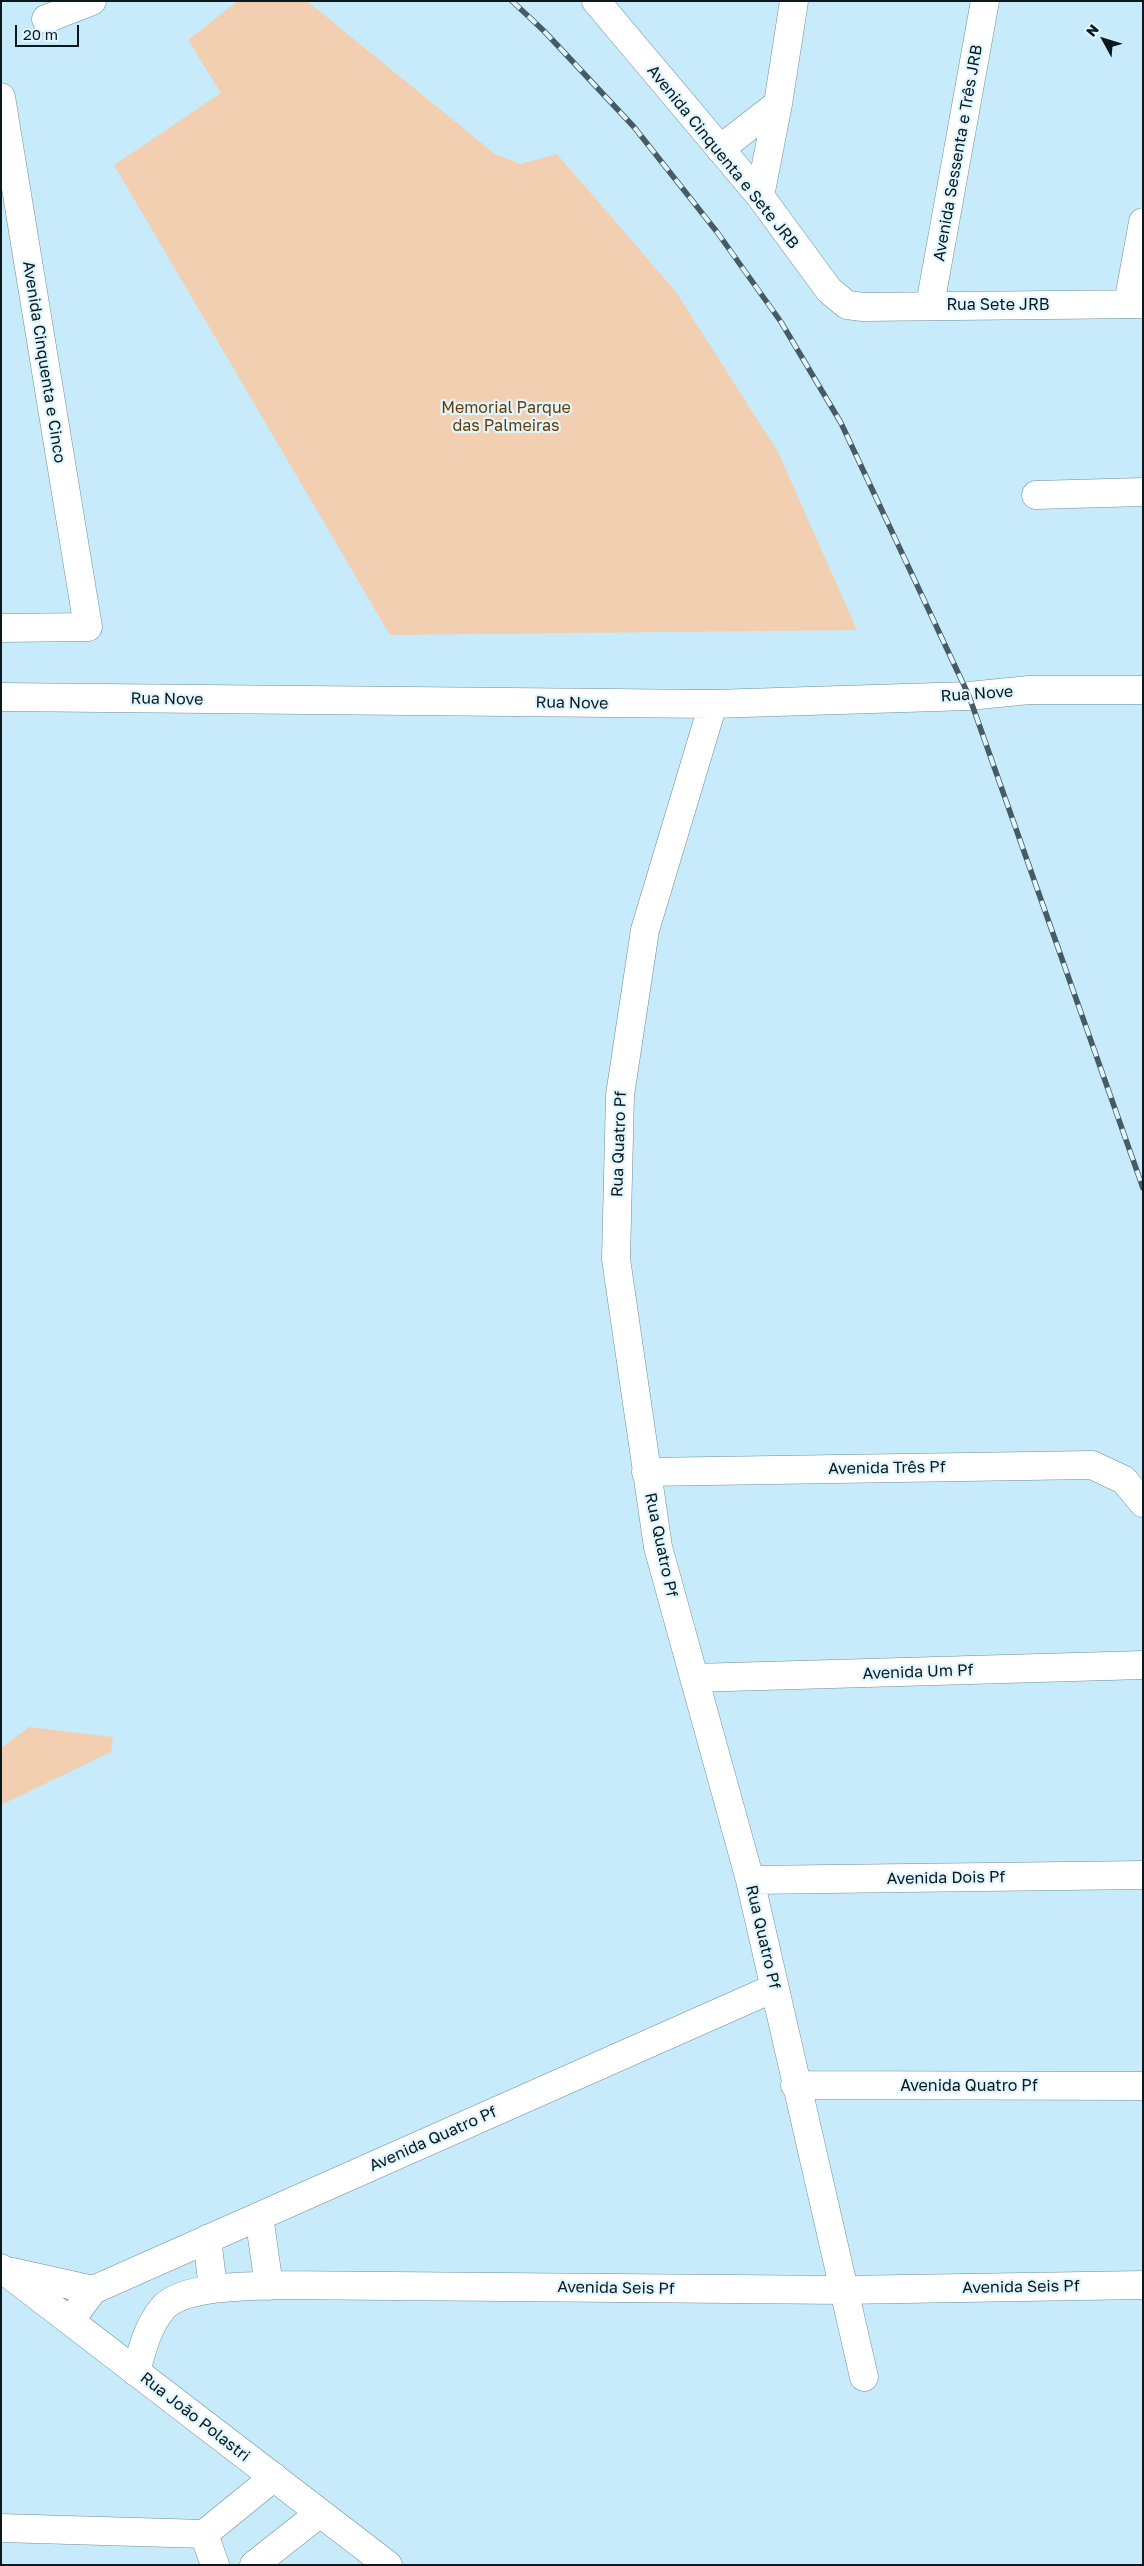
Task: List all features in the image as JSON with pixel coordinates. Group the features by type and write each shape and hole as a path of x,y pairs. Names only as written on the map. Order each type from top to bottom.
{"street":[{"path":"46,19 92,1"},
{"path":"760,196 778,104 794,1"},
{"name":"Avenida Sessenta e Três JRB","path":"930,305 985,1"},
{"name":"Avenida Cinquenta e Sete JRB","path":"597,2 760,196 829,290 840,301 854,306"},
{"name":"Avenida Cinquenta e Cinco","path":"1,97 88,627 1,628"},
{"path":"720,149 778,104"},
{"path":"1135,304 1143,222"},
{"name":"Rua Sete JRB","path":"854,306 1135,304"},
{"path":"1036,495 1143,492"},
{"name":"Rua Nove","path":"1,697 713,704 969,696 1028,690 1143,690"},
{"name":"Rua Quatro Pf","path":"713,704 645,930 620,1095 616,1258 658,1547 750,1880 795,2085 864,2377"},
{"name":"Avenida Três Pf","path":"646,1472 1092,1465 1124,1480 1143,1503"},
{"name":"Avenida Um Pf","path":"694,1678 1143,1665"},
{"name":"Avenida Dois Pf","path":"750,1880 1143,1876"},
{"name":"Avenida Quatro Pf","path":"70,2321 93,2290 774,1988"},
{"name":"Avenida Quatro Pf","path":"795,2085 1143,2086"},
{"path":"259,2216 269,2286"},
{"path":"207,2239 212,2288"},
{"path":"2,2269 93,2290"},
{"name":"Rua João Polastri","path":"2,2269 388,2565"},
{"name":"Avenida Seis Pf","path":"136,2372 144,2340 163,2307 185,2296 212,2288 269,2286 844,2290 1143,2286"},
{"path":"1,2528 204,2534 274,2478"},
{"path":"254,2565 320,2513"},
{"path":"204,2534 215,2565"}],"green space":[{"name":"Memorial Parque das Palmeiras","path":"238,1 307,1 495,154 521,164 557,154 676,292 778,452 857,630 390,635 114,165 221,93 188,40"},
{"path":"29,1727 113,1737 111,1752 1,1805 1,1748"}],"railway":[{"path":"512,1 544,31 634,127 717,232 781,322 841,423 969,696 1143,1188"}]}
